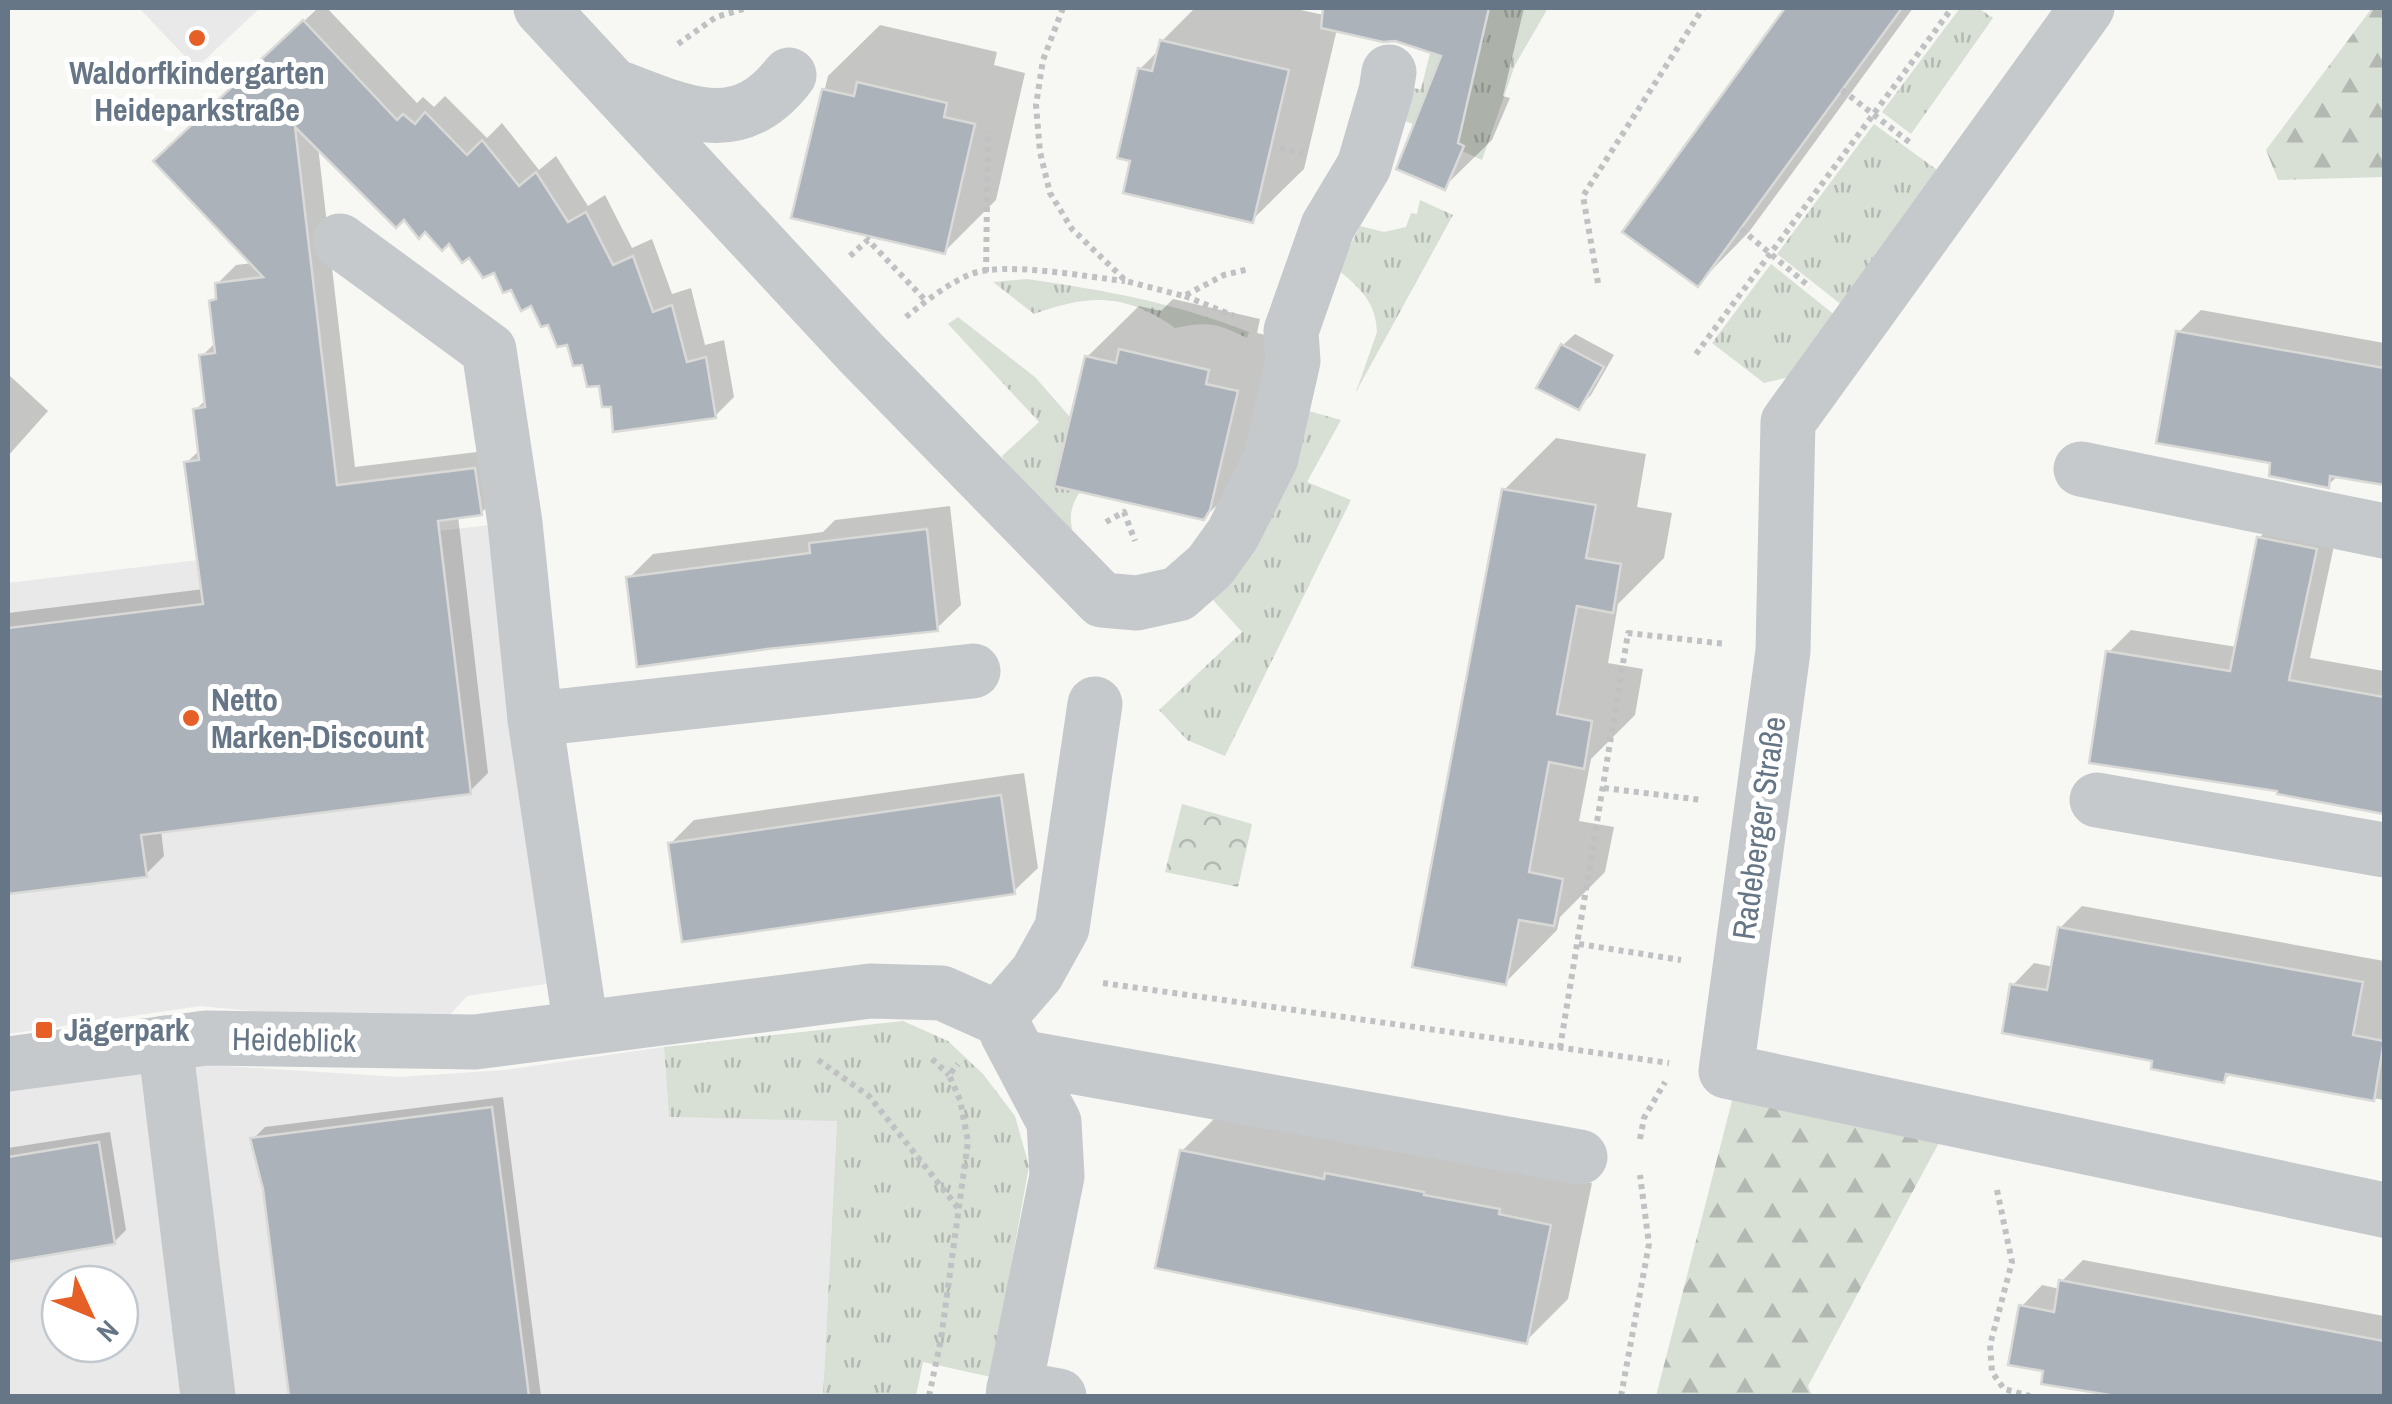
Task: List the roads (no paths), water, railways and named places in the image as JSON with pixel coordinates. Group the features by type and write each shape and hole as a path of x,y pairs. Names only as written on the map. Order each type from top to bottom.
{"street":[{"path":"541,8 862,353 1102,600 1137,603 1178,594 1210,566 1233,534 1272,458 1294,360 1291,331 1324,238 1364,166 1388,72"},
{"name":"Radeberger Straße","path":"2087,8 1788,422 1783,651 1726,1072 2384,1210"},
{"path":"614,86 690,115 735,116 757,106 789,75"},
{"path":"340,241 489,350 515,523 535,720 581,1028"},
{"path":"2082,468 2384,530"},
{"path":"535,720 973,671"},
{"path":"1029,1394 1057,1176 1054,1122 1009,1037 1062,928 1095,704"},
{"path":"2096,800 2384,850"},
{"name":"Heideblick","path":"8,1064 206,1038 475,1042 870,991 942,992 1009,1037 1580,1157"},
{"path":"165,1044 208,1396"}],"place":[{"name":"Waldorfkindergarten Heideparkstraße","path":"197,38"},
{"name":"Netto Marken-Discount","path":"191,718"},
{"name":"Jägerpark","path":"44,1030"}]}
